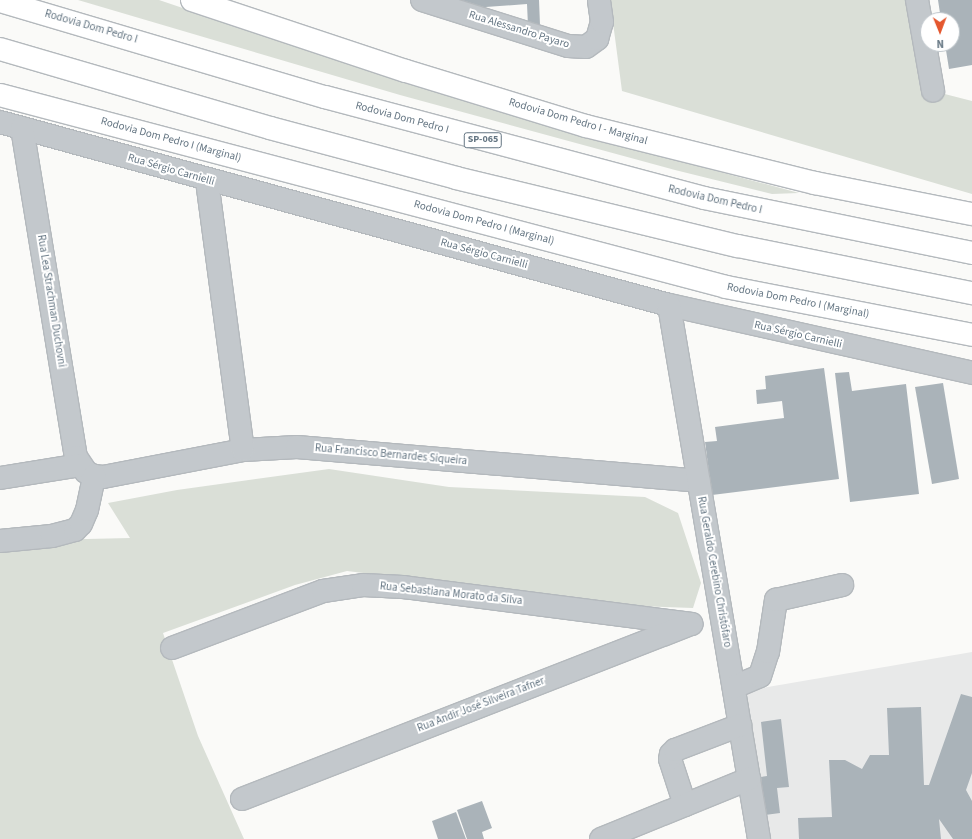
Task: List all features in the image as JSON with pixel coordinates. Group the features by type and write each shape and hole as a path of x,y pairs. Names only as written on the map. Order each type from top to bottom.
{"highway":[{"path":"19,0 78,22"},
{"name":"Rodovia Dom Pedro I - Marginal","path":"192,0 406,71 586,126 815,183 972,214"},
{"name":"Rodovia Dom Pedro I","path":"0,2 78,22 324,97 704,198 972,253"},
{"path":"0,49 270,128 456,178 738,246 972,293"},
{"name":"Rodovia Dom Pedro I (Marginal)","path":"0,95 726,287 972,335"}],"street":[{"name":"Rua Alessandro Payaro","path":"422,0 568,46 586,47 597,39 602,22 599,0"},
{"path":"917,0 933,91"},
{"name":"Rua Sérgio Carnielli","path":"0,122 207,181 669,305 972,373"},
{"name":"Rua Lea Strachman Duchovni","path":"22,128 76,457 87,471"},
{"path":"207,181 243,450"},
{"name":"Rua Geraldo Cerebino Christófaro","path":"669,305 760,839"},
{"name":"Rua Francisco Bernardes Siqueira","path":"0,478 87,471 102,477 243,450 297,447 699,481"},
{"path":"0,541 52,536 75,530 81,524 87,510 87,471"},
{"name":"Rua Sebastiana Morato da Silva","path":"172,648 323,591 363,585 403,586 692,624"},
{"path":"734,687 760,676 768,652 776,600 842,585"},
{"name":"Rua Andir José Silveira Tafner","path":"242,799 721,612"},
{"path":"685,805 670,759 672,754 675,750 740,725"},
{"path":"601,839 749,779"}],"shaded area":[{"path":"78,0 159,0 398,81 601,140 799,193 772,194 675,170 400,95"},
{"path":"610,0 917,0 920,17 920,52 926,52 933,91 972,101 972,194 622,91"},
{"path":"329,469 449,487 645,497 678,513 701,583 693,608 636,606 347,571 295,585 163,633 198,736 244,839 0,839 0,541 130,538 108,503 177,490"},
{"path":"972,652 972,839 769,839 744,691"}],"building":[{"path":"457,0 539,0 540,25 528,26 527,4 458,9"},
{"path":"938,0 972,0 972,65 949,69 946,52 960,52 960,12 940,12"},
{"path":"824,368 839,479 712,495 705,442 717,441 715,427 784,418 782,401 757,404 756,390 766,389 765,376"},
{"path":"849,372 852,391 906,384 919,494 850,502 835,373"},
{"path":"943,383 959,479 932,484 915,387"},
{"path":"961,694 972,697 972,773 966,790 972,801 972,839 953,839 939,819 941,839 799,839 798,818 832,817 829,760 845,760 862,769 870,755 889,755 887,708 921,707 924,785 929,785"},
{"path":"781,719 789,787 777,788 780,813 765,815 761,777 767,776 761,722"},
{"path":"482,801 492,828 482,832 484,839 467,839 457,810"},
{"path":"456,812 466,839 438,839 432,821"}]}
